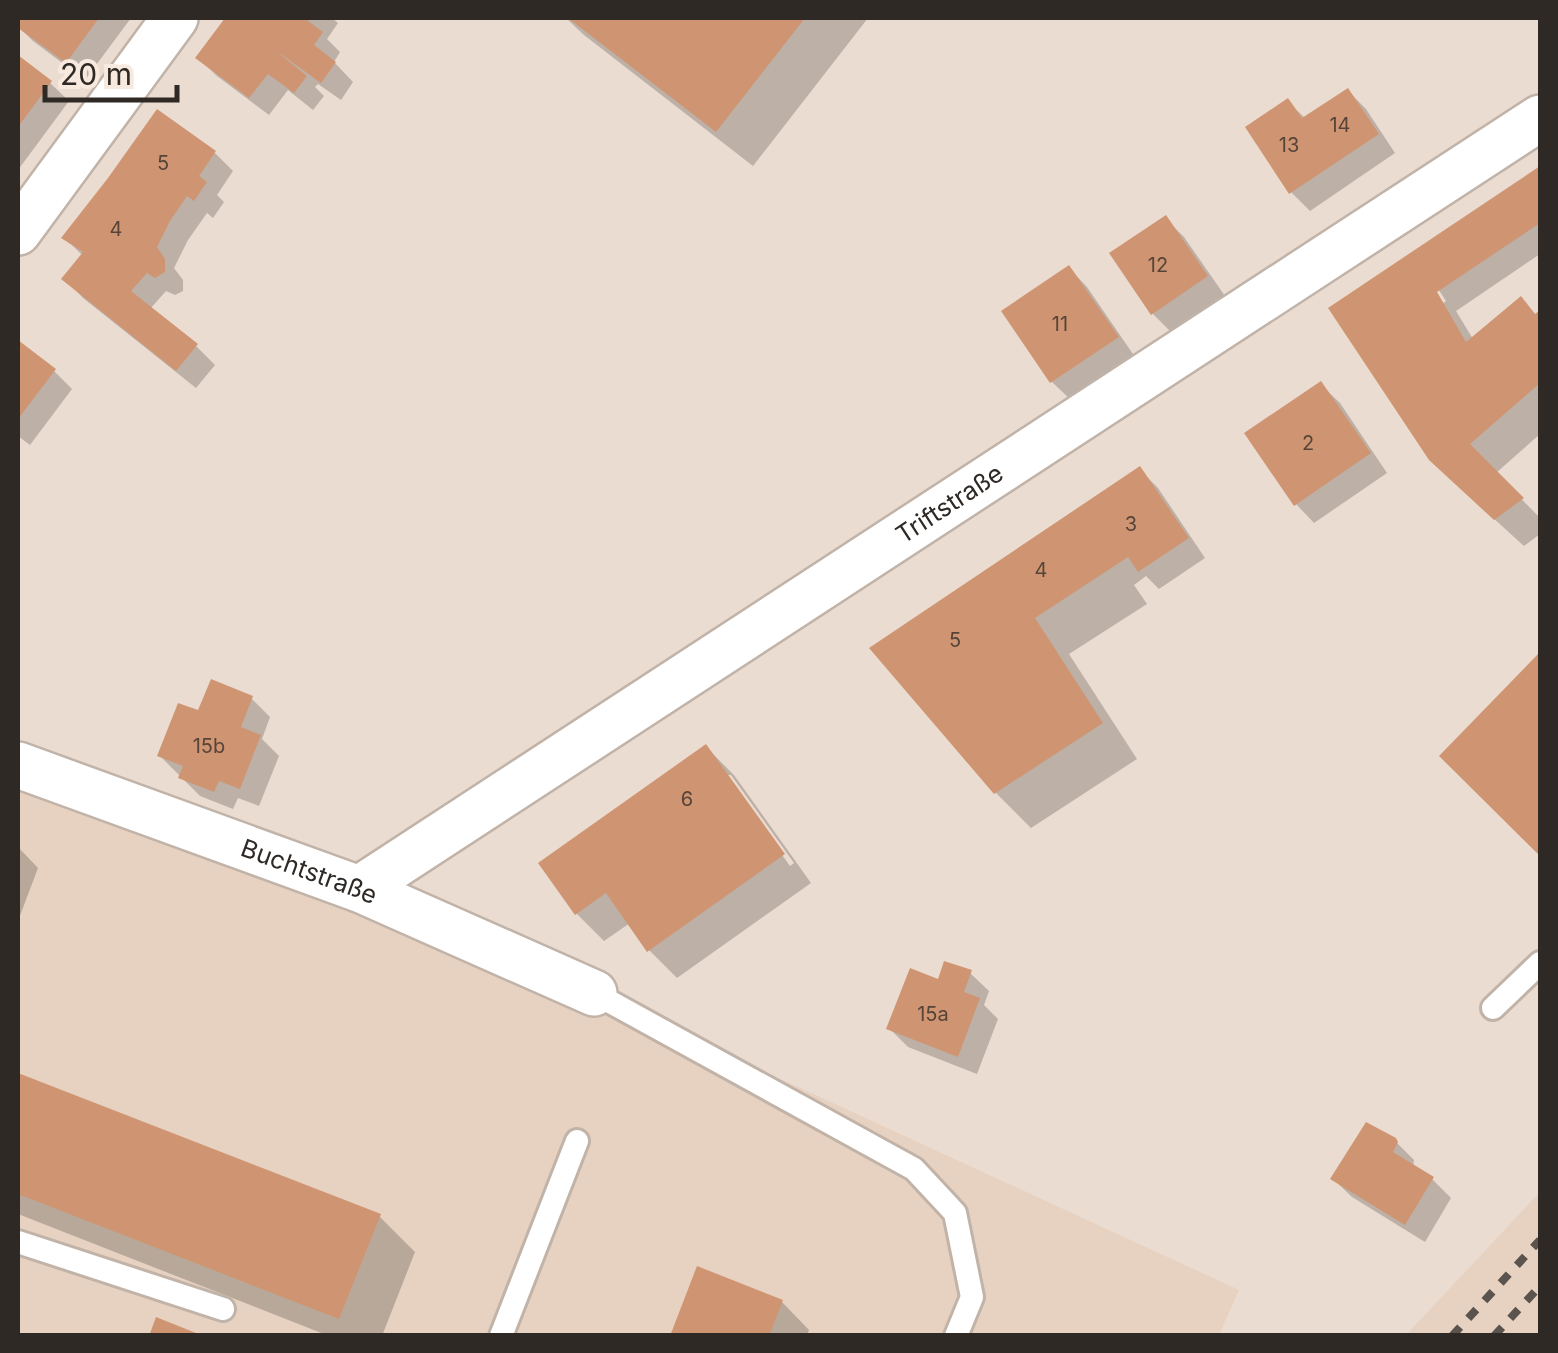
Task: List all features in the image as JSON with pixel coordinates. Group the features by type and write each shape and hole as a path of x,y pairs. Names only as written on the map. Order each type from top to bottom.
{"street":[{"path":"18,232 175,18"},
{"name":"Triftstraße","path":"359,889 1540,118"},
{"name":"Buchtstraße","path":"18,766 359,889 594,993"}],"lane":[{"path":"1493,1008 1540,964"},
{"path":"594,993 914,1169 955,1213 972,1297 956,1336"},
{"path":"501,1336 577,1142"},
{"path":"18,1242 223,1309"}],"shaded area":[{"path":"18,765 594,993 1239,1290 1219,1335 18,1335"},
{"path":"1540,1192 1540,1335 1406,1335"}],"building":[{"path":"18,18 99,18 66,63 18,28"},
{"path":"225,18 310,18 308,21 323,32 314,45 336,62 321,83 275,50 307,76 294,93 268,74 249,98 195,58"},
{"path":"568,18 805,18 716,132"},
{"path":"18,55 52,81 18,127"},
{"path":"1348,88 1379,134 1289,194 1245,127 1288,98 1302,118"},
{"path":"157,109 216,151 199,176 207,182 194,201 187,196 157,247 165,259 165,272 155,278 147,273 131,291 198,344 176,371 61,279 83,252 61,238"},
{"path":"1540,166 1540,223 1437,292 1466,342 1521,296 1535,314 1540,310 1540,383 1470,444 1524,498 1494,520 1429,460 1328,308"},
{"path":"1166,215 1208,276 1151,315 1109,253"},
{"path":"1069,265 1119,337 1050,383 1001,311"},
{"path":"18,340 56,369 18,419"},
{"path":"1321,381 1371,453 1294,506 1244,433"},
{"path":"1140,466 1189,538 1138,572 1128,557 1035,618 1103,723 994,794 869,648"},
{"path":"1540,652 1540,856 1439,756"},
{"path":"211,679 253,696 241,727 261,735 240,789 219,781 214,792 178,778 183,766 157,756 178,703 198,710"},
{"path":"706,744 785,854 647,952 606,893 575,915 538,863"},
{"path":"944,961 972,970 964,992 980,998 958,1057 886,1029 910,968 938,979"},
{"path":"18,1073 381,1214 339,1319 18,1194"},
{"path":"1366,1122 1396,1138 1393,1152 1434,1177 1405,1225 1330,1179"},
{"path":"697,1266 783,1300 769,1336 670,1336"},
{"path":"156,1317 201,1335 201,1336 149,1336"}],"railway":[{"path":"1452,1336 1540,1240"},
{"path":"1494,1336 1540,1286"}]}
